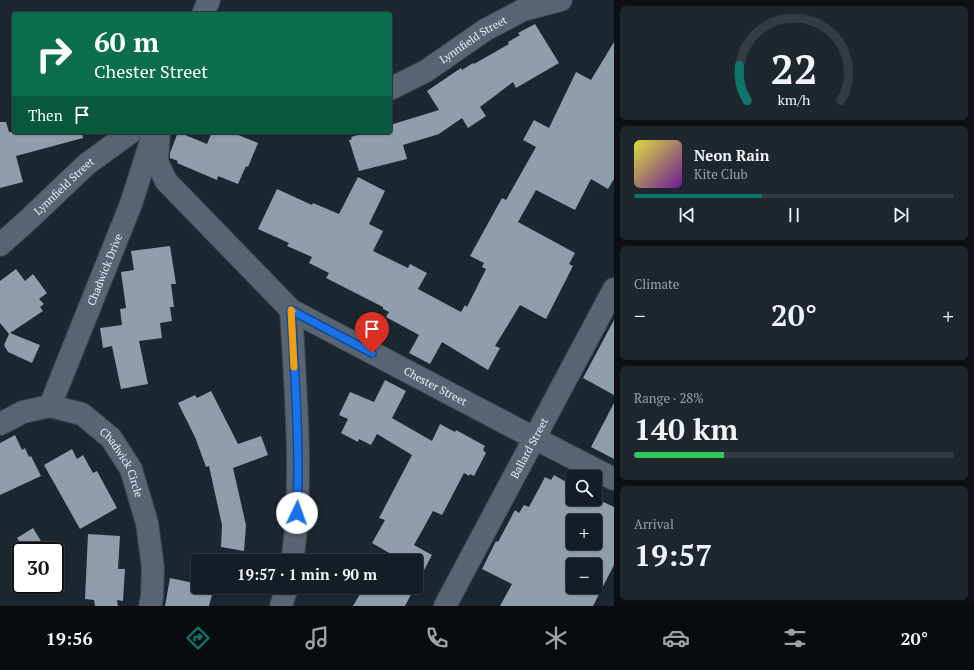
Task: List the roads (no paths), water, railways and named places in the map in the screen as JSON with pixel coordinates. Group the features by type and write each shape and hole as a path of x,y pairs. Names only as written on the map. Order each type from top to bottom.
{"street":[{"path":"204,12 209,0"},
{"name":"Lynnfield Street","path":"392,88 426,71 485,30 523,10 561,0"},
{"name":"Lynnfield Street","path":"0,245 87,164 128,134"},
{"name":"Chadwick Drive","path":"50,406 131,204 153,134"},
{"name":"Chester Street","path":"159,134 157,162 166,181 291,310 614,479"},
{"name":"Ballard Street","path":"445,606 614,289"},
{"path":"291,310 297,410 298,483 293,554"},
{"name":"Chadwick Circle","path":"0,424 23,412 50,406 82,414 111,438 131,469 146,523 153,568 152,597 150,606"},
{"path":"281,606 285,594"}]}
